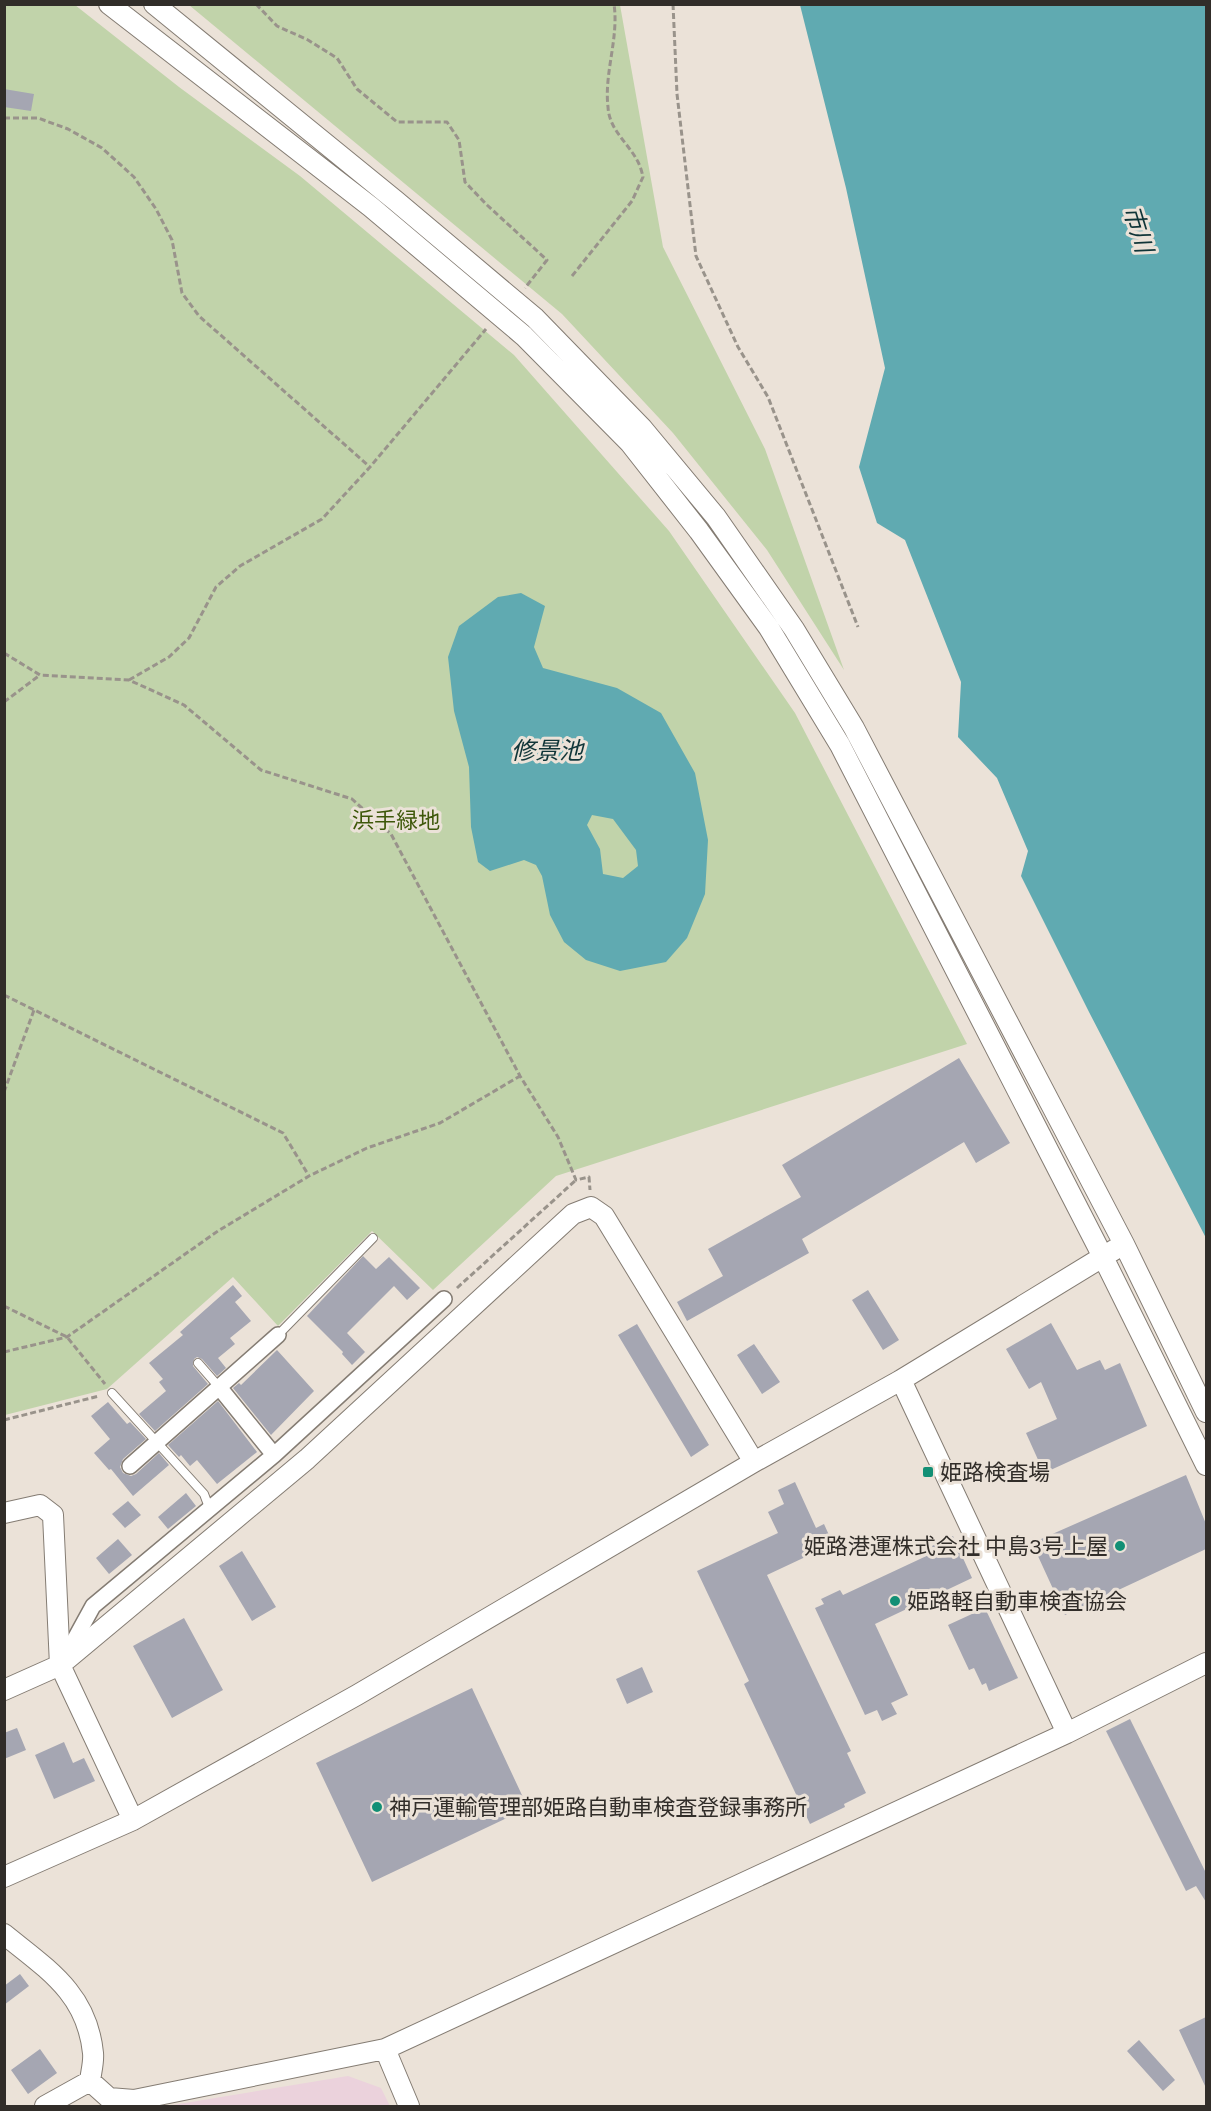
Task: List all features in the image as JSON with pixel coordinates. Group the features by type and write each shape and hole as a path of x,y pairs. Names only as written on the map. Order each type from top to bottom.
{"street":[{"path":"109,4 371,207 524,336 630,443 699,531 768,628 840,745 1103,1257 1206,1466"},
{"path":"154,4 396,201 535,318 642,428 716,517 794,629 854,728 1124,1244 1206,1412"},
{"path":"501,317 515,301"},
{"path":"4,1690 60,1665 307,1459 573,1214 591,1207 604,1216 754,1462"},
{"path":"4,1877 133,1820 357,1695 754,1462 901,1380 1124,1244"},
{"path":"60,1665 93,1606 274,1455 444,1299"},
{"path":"130,1466 278,1335"},
{"path":"901,1380 1067,1733"},
{"path":"219,1387 274,1455"},
{"path":"4,1513 40,1504 53,1515 60,1665 133,1820"},
{"path":"90,2081 109,2098 134,2100 385,2049 1067,1733 1206,1664"},
{"path":"4,1934 58,1977 74,1998 87,2023 89,2033 93,2055 90,2081"},
{"path":"385,2049 409,2106"},
{"path":"45,2106 90,2081"}],"lane":[{"path":"278,1335 373,1238"},
{"path":"198,1363 219,1387"},
{"path":"112,1393 204,1494 210,1509"}],"path":[{"path":"256,4 277,26 308,40 337,58 357,88 396,122 447,122 459,140 465,183 547,260 515,301"},
{"path":"572,276 632,201 644,177 638,161 615,132 608,109 608,82 616,17 614,4"},
{"path":"673,4 677,94 696,256 738,347 768,397 858,627"},
{"path":"4,118 38,118 68,129 102,148 134,177 156,209 172,240 182,293 199,316 370,467"},
{"path":"129,680 169,657 189,638 216,587 240,566 322,519 370,467 488,327 501,317"},
{"path":"4,652 40,675 129,680 184,705 261,770 352,800 391,834 520,1076 558,1137 576,1180"},
{"path":"4,702 40,675"},
{"path":"4,995 283,1133 309,1176"},
{"path":"4,1092 34,1010"},
{"path":"4,1352 67,1337 218,1231 309,1176 367,1148 441,1123 520,1076"},
{"path":"444,1299 576,1180 589,1177 591,1207"},
{"path":"4,1306 67,1337 112,1393 4,1420"}],"shaded area":[{"path":"348,2076 381,2088 390,2106 167,2106"}],"green space":[{"name":"浜手緑地","path":"5,5 75,5 179,87 300,176 514,355 669,531 795,713 967,1044 556,1176 433,1290 372,1231 278,1326 233,1277 107,1389 5,1415"},
{"path":"189,5 620,5 663,247 765,449 844,670 767,550 673,433 562,314"}],"water":[{"name":"市川","path":"800,5 1206,5 1206,1238 1021,876 1028,851 997,778 958,737 961,682 905,540 877,523 859,467 885,368 846,188"},
{"name":"修景池","path":"521,593 545,606 534,647 543,668 617,688 661,713 695,773 708,840 705,894 687,938 666,962 620,971 586,960 564,942 550,915 542,876 536,865 524,860 490,871 478,862 471,827 469,767 454,711 448,657 459,626 498,597","holes":["592,815 613,819 636,850 638,866 623,878 603,874 600,849 587,825"]}],"building":[{"path":"4,89 34,94 31,111 4,107"},
{"path":"959,1058 1010,1143 976,1163 964,1142 802,1239 809,1253 687,1321 677,1302 723,1276 708,1249 801,1197 782,1165"},
{"path":"363,1256 376,1269 389,1257 420,1288 407,1300 394,1286 347,1333 365,1352 352,1365 342,1354 343,1352 307,1316"},
{"path":"233,1285 242,1296 235,1302 251,1321 230,1338 235,1344 218,1358 226,1368 217,1376 202,1359 197,1357 194,1359 193,1366 208,1384 155,1431 139,1414 166,1391 159,1382 163,1379 149,1363 183,1335 180,1332"},
{"path":"868,1290 899,1340 883,1350 852,1300"},
{"path":"1051,1323 1077,1370 1100,1360 1105,1370 1120,1363 1147,1426 1044,1473 1026,1433 1057,1419 1041,1382 1029,1389 1006,1349"},
{"path":"637,1324 709,1445 691,1457 618,1335"},
{"path":"754,1344 780,1382 762,1394 737,1355"},
{"path":"277,1350 314,1391 271,1435 233,1388 239,1383 241,1385"},
{"path":"218,1401 257,1452 217,1484 197,1460 190,1466 168,1445"},
{"path":"108,1402 127,1424 130,1422 146,1439 123,1459 120,1467 123,1473 131,1476 136,1474 159,1453 169,1465 133,1496 111,1469 109,1470 94,1453 110,1439 91,1416"},
{"name":"姫路港運株式会社 中島3号上屋","path":"1186,1475 1206,1524 1206,1549 1065,1615 1032,1543"},
{"path":"795,1482 816,1528 824,1524 833,1544 767,1575 851,1751 847,1753 866,1793 844,1804 845,1807 810,1824 744,1684 749,1681 697,1571 778,1533 768,1512 784,1504 778,1490"},
{"path":"186,1493 196,1506 168,1529 158,1517"},
{"path":"128,1501 141,1515 125,1528 112,1514"},
{"path":"953,1536 972,1578 875,1624 908,1695 891,1703 897,1714 882,1721 877,1710 865,1715 815,1608 824,1604 821,1599 840,1590 843,1595 935,1552 932,1546"},
{"path":"118,1539 132,1555 109,1574 96,1558"},
{"path":"242,1551 276,1607 252,1621 219,1566"},
{"path":"985,1608 1018,1678 989,1691 986,1683 982,1685 974,1668 969,1670 948,1625"},
{"path":"184,1618 223,1690 172,1718 133,1646"},
{"path":"642,1667 653,1692 627,1704 616,1679"},
{"path":"472,1688 528,1808 372,1882 316,1763"},
{"path":"1130,1719 1206,1873 1206,1902 1196,1886 1186,1891 1106,1731"},
{"path":"17,1728 26,1750 4,1759 4,1733"},
{"path":"64,1742 73,1763 84,1758 95,1781 54,1799 35,1755"},
{"path":"20,1974 29,1986 4,2005 4,1986"},
{"path":"1206,2017 1206,2088 1179,2030"},
{"path":"1139,2040 1175,2080 1163,2091 1127,2051"},
{"path":"40,2049 57,2073 28,2094 11,2070"}],"place":[{"name":"姫路検査場","path":"928,1472"},
{"name":"姫路港運株式会社 中島3号上屋","path":"1120,1546"},
{"name":"姫路軽自動車検査協会","path":"895,1601"},
{"name":"神戸運輸管理部姫路自動車検査登録事務所","path":"377,1807"}]}
